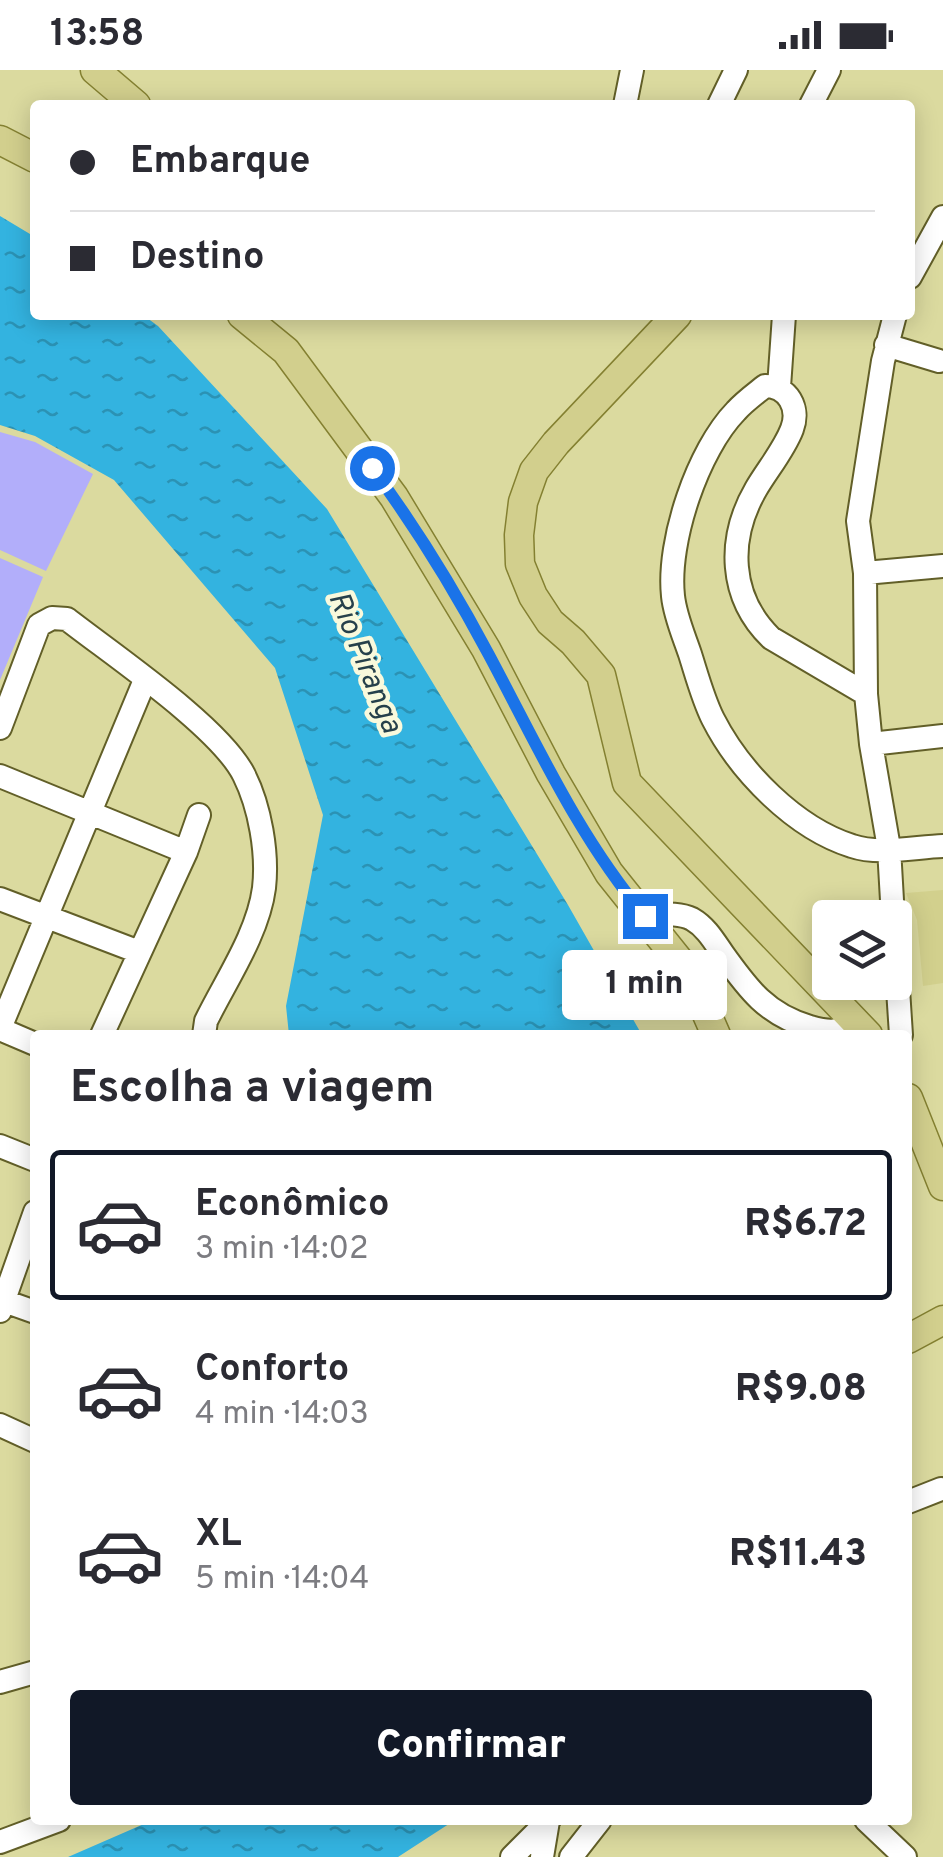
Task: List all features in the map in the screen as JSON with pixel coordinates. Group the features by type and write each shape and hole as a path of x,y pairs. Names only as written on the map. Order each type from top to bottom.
{"main road":[{"path":"95,70 130,100"},
{"path":"0,140 30,155"},
{"path":"248,320 286,352 394,497 486,649 550,774 609,874 689,973 714,1030"},
{"path":"673,320 534,471 523,502 518,534 520,564 533,596 550,622 601,675 627,783 860,1028"},
{"path":"912,1105 935,1142 943,1186"},
{"path":"912,1337 943,1320"}],"street":[{"path":"626,100 632,70"},
{"path":"721,100 736,70"},
{"path":"814,100 829,70"},
{"path":"915,267 943,217"},
{"path":"779,387 784,320"},
{"path":"893,900 889,848 866,694 864,574 858,522 864,469 894,320"},
{"path":"886,345 938,360"},
{"path":"866,694 772,638 750,612 739,583 736,545 745,508 794,424 790,398 779,387 765,386 735,412 710,446 699,469 676,550 676,609 711,716 732,750 761,784 804,822 829,837 854,847 943,846"},
{"path":"864,574 943,566"},
{"path":"0,728 39,625 52,618 67,619 219,740 244,775 262,834 264,888 248,936 205,1030"},
{"path":"30,1042 0,1028 144,680"},
{"path":"871,744 943,736"},
{"path":"0,776 186,852"},
{"path":"104,1030 186,852 199,815"},
{"path":"0,899 138,952"},
{"path":"645,916 680,916 694,921 709,934 750,992 780,1016 825,1030"},
{"path":"899,1000 901,1030"},
{"path":"0,1146 30,1158"},
{"path":"30,1226 3,1299 30,1310"},
{"path":"0,1425 30,1439"},
{"path":"912,1500 941,1489"},
{"path":"0,1682 30,1673"},
{"path":"0,1842 46,1825"},
{"path":"512,1857 544,1825"},
{"path":"542,1857 548,1825"},
{"path":"571,1857 596,1825"},
{"path":"871,1825 905,1857"}],"shaded area":[{"path":"0,432 35,442 93,474 46,571 0,550"},
{"path":"0,558 43,577 0,680"},
{"path":"943,890 943,983 923,986 917,920 906,893"}],"water":[{"name":"Rio Piranga","path":"0,216 30,234 30,320 150,320 327,509 568,905 639,1030 288,1030 286,1006 323,815 275,668 114,480 35,436 0,425"},
{"path":"142,1825 447,1825 398,1857 68,1857"}],"route":[{"path":"372,468 394,497 486,649 550,774 609,874 645,916"}]}
